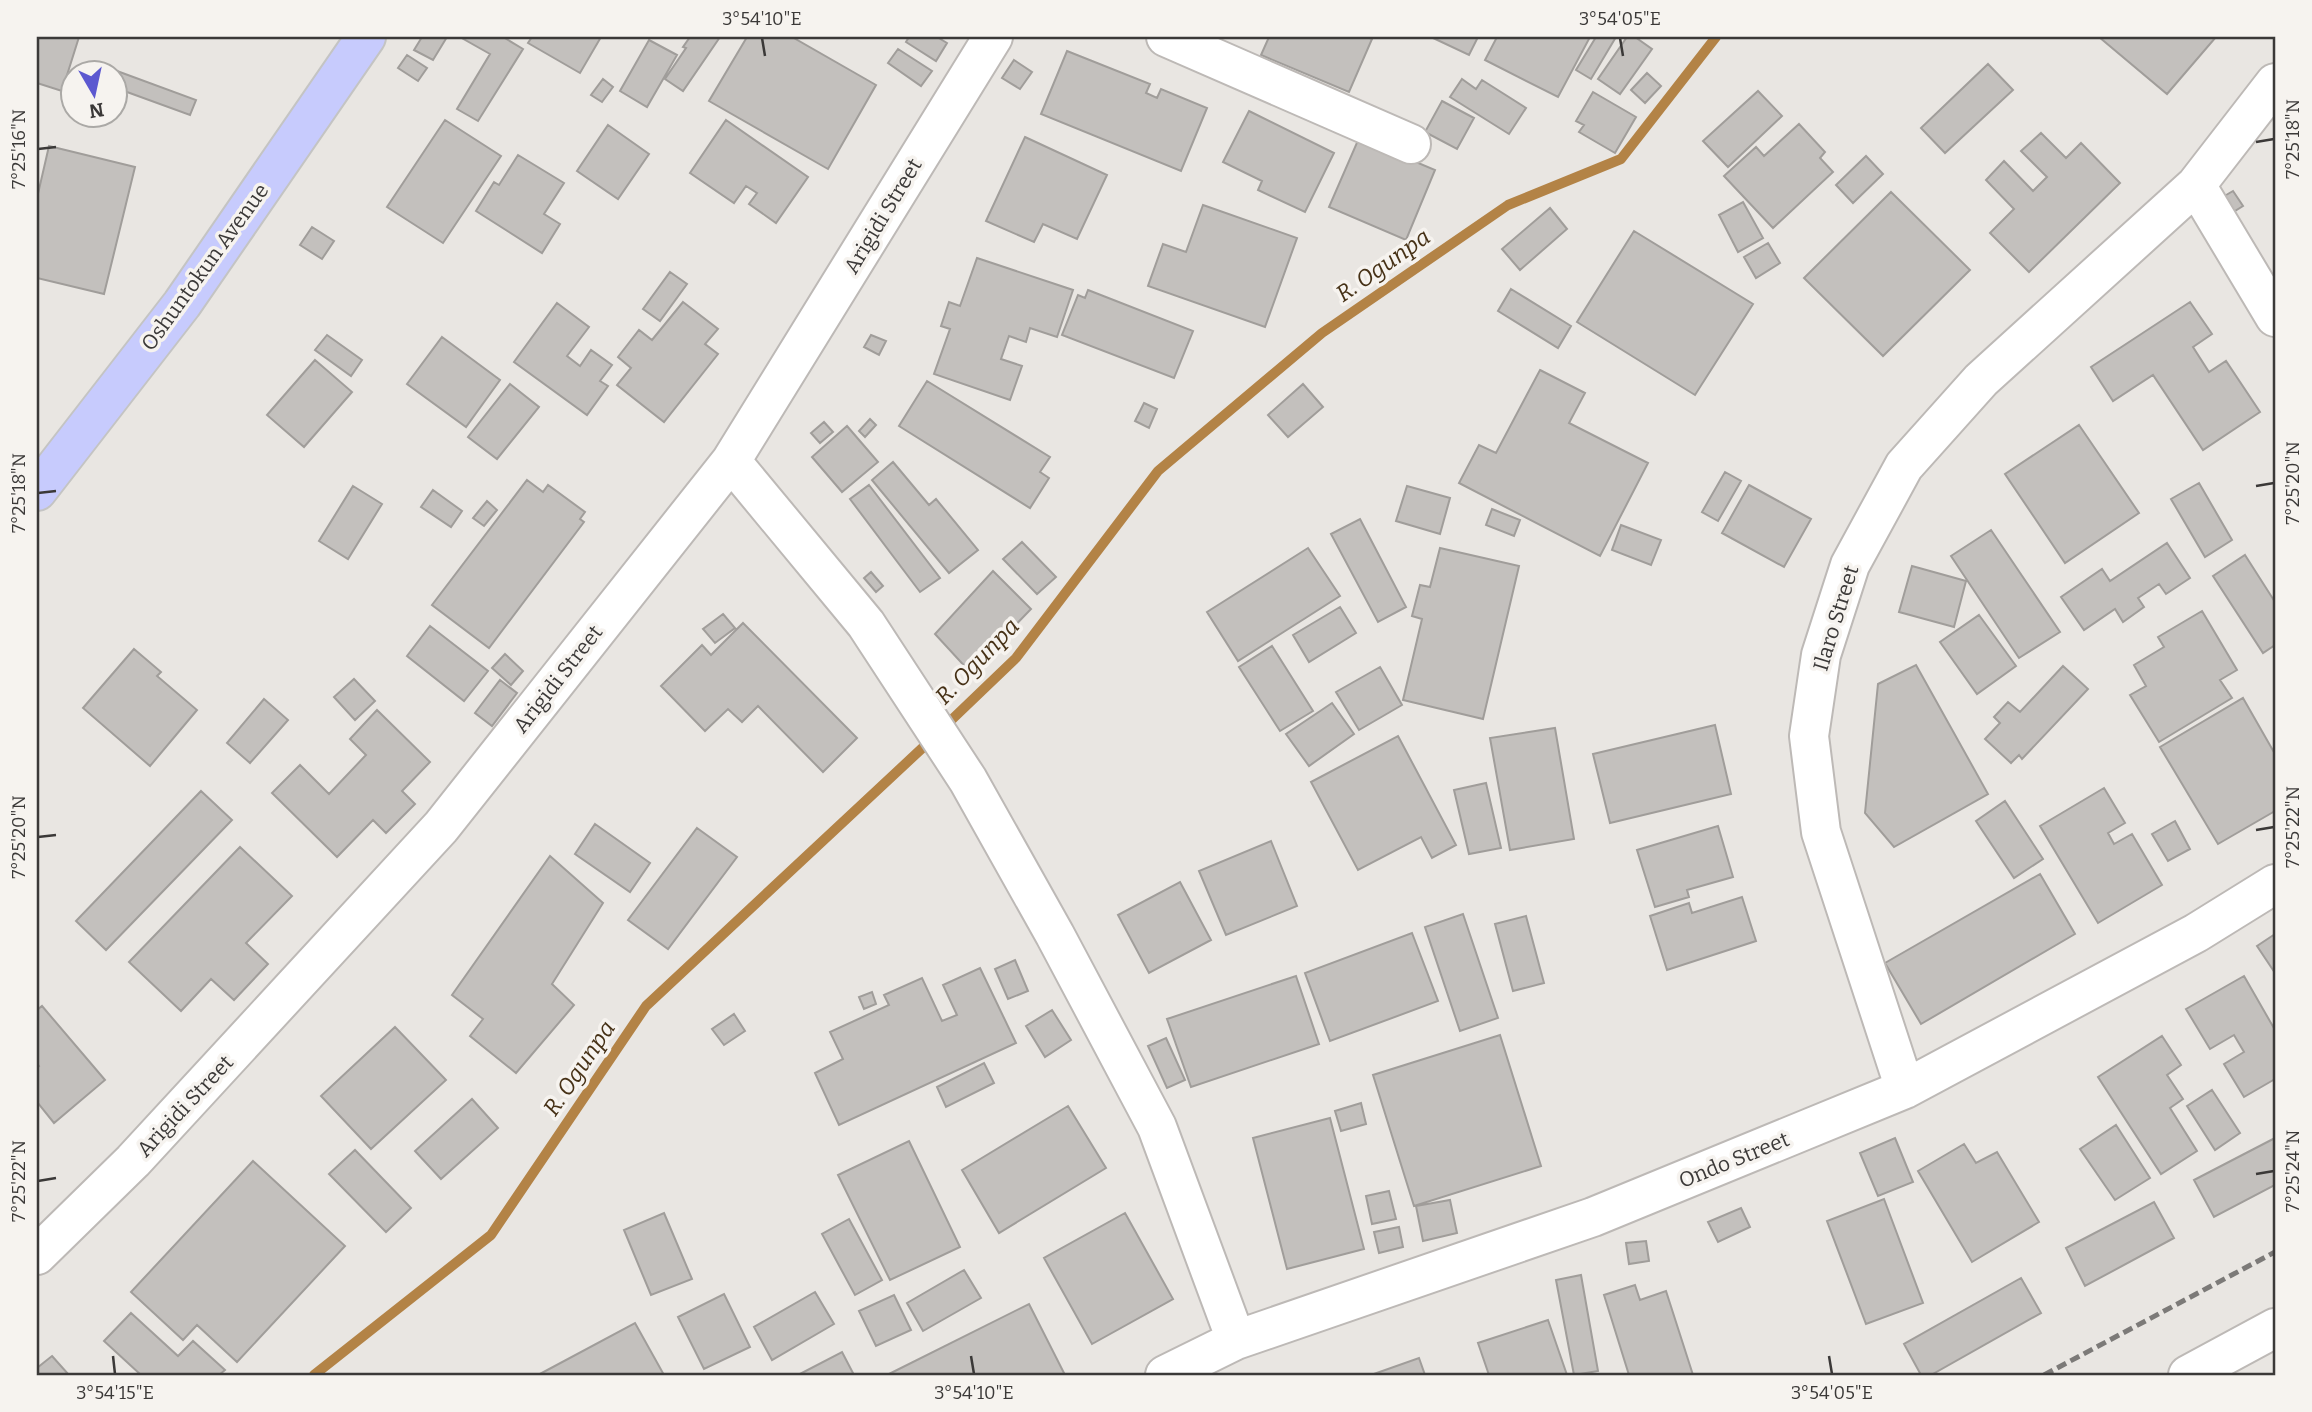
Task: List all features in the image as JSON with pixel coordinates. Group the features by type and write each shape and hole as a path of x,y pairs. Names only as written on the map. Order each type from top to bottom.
{"main road":[{"name":"Oshuntokun Avenue","path":"37,491 182,304 366,37"}],"street":[{"name":"Arigidi Street","path":"37,1255 133,1161 441,827 731,461 993,37"},
{"path":"1166,37 1412,144"},
{"name":"Ilaro Street","path":"1905,1089 1821,832 1809,736 1821,655 1850,565 1904,466 1981,380 2196,185 2275,83"},
{"path":"2196,185 2275,317"},
{"path":"731,461 866,624 968,780 1055,935 1157,1127 1236,1340"},
{"name":"Ondo Street","path":"1165,1375 1236,1340 1593,1217 1905,1089 2196,933 2275,884"},
{"path":"2188,1375 2275,1328"}],"building":[{"path":"37,37 79,37 72,60 60,60 60,90 37,83"},
{"path":"422,37 447,37 433,60 414,50"},
{"path":"460,37 503,37 523,49 478,121 457,109 490,54"},
{"path":"532,37 601,37 580,73 528,43"},
{"path":"690,37 720,37 683,91 665,79 686,48 683,47"},
{"path":"747,37 792,37 876,85 828,169 709,101"},
{"path":"909,37 937,37 947,43 936,61 906,42"},
{"path":"1269,37 1372,39 1349,92 1261,55"},
{"path":"1431,37 1478,37 1469,55"},
{"path":"1497,37 1590,37 1558,97 1485,60"},
{"path":"1596,37 1616,37 1591,79 1576,70"},
{"path":"1627,37 1635,37 1652,49 1620,94 1598,79"},
{"path":"2099,37 2216,37 2167,94"},
{"path":"649,40 677,55 647,107 620,91"},
{"path":"898,49 932,71 921,86 888,63"},
{"path":"1067,51 1150,84 1146,93 1157,98 1161,89 1207,108 1181,171 1041,114"},
{"path":"407,55 427,68 418,81 398,68"},
{"path":"1014,60 1032,72 1020,89 1002,78"},
{"path":"1988,64 2013,90 1945,153 1921,128"},
{"path":"1647,73 1661,86 1645,103 1631,90"},
{"path":"130,76 196,100 190,115 130,93"},
{"path":"603,79 613,87 602,102 591,95"},
{"path":"1462,79 1476,89 1482,80 1526,108 1509,134 1450,97"},
{"path":"1758,91 1782,116 1728,167 1703,141"},
{"path":"1593,92 1636,117 1615,153 1579,132 1584,125 1576,121"},
{"path":"1442,101 1474,118 1457,149 1425,132"},
{"path":"1249,111 1334,153 1305,212 1258,190 1262,181 1223,162"},
{"path":"445,120 501,156 443,243 387,207"},
{"path":"726,120 808,177 776,223 749,204 757,193 746,186 734,203 690,173"},
{"path":"1799,124 1825,152 1820,158 1833,172 1773,228 1724,176 1756,147 1764,156"},
{"path":"608,125 649,154 618,199 577,171"},
{"path":"2041,133 2066,158 2081,143 2120,183 2029,272 1990,233 2014,209 1986,180 2004,161 2033,191 2047,177 2021,151"},
{"path":"1025,137 1107,175 1077,239 1043,224 1034,242 986,221"},
{"path":"1359,138 1435,170 1406,240 1329,207"},
{"path":"49,146 135,167 104,294 37,278 37,198"},
{"path":"518,155 564,183 544,214 560,224 542,253 476,211 494,182 499,185"},
{"path":"1866,156 1883,174 1853,203 1836,185"},
{"path":"2233,191 2243,206 2230,214 2221,198"},
{"path":"1891,192 1970,270 1883,356 1804,278"},
{"path":"1743,202 1763,238 1738,252 1719,215"},
{"path":"1203,205 1297,238 1265,327 1148,286 1163,244 1186,252"},
{"path":"1550,208 1567,229 1520,270 1502,249"},
{"path":"312,227 334,241 322,259 300,245"},
{"path":"1634,231 1753,304 1695,395 1577,322"},
{"path":"1768,243 1780,263 1756,278 1744,257"},
{"path":"977,258 1073,290 1057,337 1030,328 1026,342 1009,336 1001,359 1022,366 1010,400 934,374 950,329 941,326 949,302 960,306"},
{"path":"670,272 687,284 660,321 643,309"},
{"path":"1511,289 1571,326 1558,348 1498,311"},
{"path":"1088,290 1193,331 1174,378 1062,335 1078,295 1085,298"},
{"path":"683,302 718,329 705,344 718,354 664,422 617,385 631,368 618,357 639,330 652,340"},
{"path":"2190,302 2212,334 2193,347 2209,372 2226,361 2260,412 2203,450 2153,375 2113,401 2091,367"},
{"path":"557,303 589,327 567,356 580,366 591,350 612,365 600,381 608,386 587,415 514,362"},
{"path":"327,335 362,360 351,376 315,350"},
{"path":"871,335 886,341 879,355 864,347"},
{"path":"442,337 500,380 466,427 407,384"},
{"path":"315,360 352,392 304,447 267,415"},
{"path":"1540,370 1585,393 1569,423 1648,463 1600,556 1459,483 1479,445 1496,453"},
{"path":"927,381 1050,457 1040,472 1049,478 1030,508 899,426"},
{"path":"510,384 539,407 497,459 468,437"},
{"path":"1303,384 1323,407 1288,437 1268,415"},
{"path":"1144,403 1157,409 1149,428 1135,421"},
{"path":"870,419 876,425 865,437 859,431"},
{"path":"824,422 833,432 820,443 811,433"},
{"path":"2079,425 2139,513 2065,563 2005,474"},
{"path":"847,426 878,462 842,492 812,457"},
{"path":"893,462 929,505 936,499 978,550 949,573 872,480"},
{"path":"1725,472 1741,481 1718,521 1702,512"},
{"path":"527,480 543,492 548,485 585,512 580,519 584,522 489,648 432,605"},
{"path":"2199,483 2232,540 2205,557 2171,499"},
{"path":"869,485 940,578 920,592 850,499"},
{"path":"1749,485 1811,519 1784,567 1722,533"},
{"path":"353,486 382,504 348,559 319,541"},
{"path":"1407,486 1450,498 1440,534 1396,521"},
{"path":"433,490 462,511 451,527 421,507"},
{"path":"487,501 497,510 484,526 473,518"},
{"path":"1492,509 1520,520 1514,536 1486,525"},
{"path":"1360,519 1406,607 1378,622 1331,534"},
{"path":"1621,525 1661,540 1651,565 1612,550"},
{"path":"1991,530 2060,632 2019,658 1951,556"},
{"path":"1022,542 1056,577 1037,594 1003,559"},
{"path":"2167,543 2190,578 2166,594 2159,584 2138,598 2144,607 2123,622 2115,609 2084,630 2061,597 2102,569 2110,581"},
{"path":"1308,548 1340,596 1238,661 1207,612"},
{"path":"1440,548 1519,566 1483,719 1403,700 1422,619 1412,616 1420,585 1430,587"},
{"path":"2245,555 2275,602 2275,645 2263,653 2213,576"},
{"path":"1912,566 1966,581 1954,627 1899,612"},
{"path":"993,571 1031,609 970,672 935,634"},
{"path":"871,572 883,586 876,592 864,578"},
{"path":"1340,607 1356,633 1309,662 1293,635"},
{"path":"2202,611 2237,670 2220,680 2232,698 2159,742 2130,695 2146,686 2134,665 2164,647 2158,637"},
{"path":"723,614 735,628 715,643 703,629"},
{"path":"1979,615 2016,666 1977,694 1940,642"},
{"path":"743,623 857,738 823,772 758,706 742,722 728,709 705,731 661,686 702,645 711,655"},
{"path":"430,626 488,671 464,701 407,656"},
{"path":"1272,646 1313,711 1280,731 1239,667"},
{"path":"134,649 161,672 157,676 197,710 150,766 83,708"},
{"path":"505,654 523,671 511,685 492,668"},
{"path":"1916,665 1988,794 1894,847 1865,813 1878,684"},
{"path":"2063,666 2088,689 2022,759 2019,755 2011,763 1985,739 2000,723 1994,717 2008,702 2020,712"},
{"path":"1380,667 1402,705 1359,730 1336,692"},
{"path":"354,679 375,701 355,720 334,697"},
{"path":"500,680 517,693 492,726 475,713"},
{"path":"2243,698 2275,754 2275,811 2218,844 2160,747"},
{"path":"264,699 288,720 250,763 227,743"},
{"path":"1332,703 1354,734 1309,766 1286,734"},
{"path":"377,710 430,762 402,791 415,804 386,833 373,820 337,857 272,793 300,765 329,794 366,755 350,739"},
{"path":"1715,725 1731,794 1610,823 1593,754"},
{"path":"1555,728 1574,839 1510,850 1490,738"},
{"path":"1398,736 1456,845 1432,858 1421,837 1358,870 1311,782"},
{"path":"1486,783 1501,848 1469,854 1454,790"},
{"path":"2104,788 2125,823 2108,833 2114,844 2132,834 2162,885 2098,923 2040,826"},
{"path":"201,791 232,820 106,950 76,921"},
{"path":"2005,801 2043,859 2014,878 1976,821"},
{"path":"2175,821 2190,849 2168,861 2152,834"},
{"path":"595,824 650,863 630,892 575,854"},
{"path":"1718,826 1733,877 1687,890 1689,897 1655,907 1637,850"},
{"path":"697,828 737,857 668,949 628,920"},
{"path":"1271,841 1297,906 1226,935 1199,871"},
{"path":"240,847 292,896 246,943 268,964 234,1000 211,979 181,1011 129,962"},
{"path":"550,856 603,903 552,984 574,1005 516,1073 470,1036 483,1019 452,995"},
{"path":"2040,874 2075,934 1921,1024 1885,963"},
{"path":"1180,882 1211,940 1149,973 1118,915"},
{"path":"1742,897 1756,941 1667,970 1650,916 1689,903 1692,913"},
{"path":"1463,914 1498,1018 1460,1031 1425,927"},
{"path":"1526,916 1544,983 1513,991 1495,924"},
{"path":"1412,933 1438,1001 1330,1041 1305,973"},
{"path":"2275,934 2275,973 2257,946"},
{"path":"1015,960 1028,991 1008,999 995,969"},
{"path":"980,968 1016,1043 839,1125 815,1073 843,1059 830,1032 889,1005 884,995 922,978 942,1021 957,1015 943,985"},
{"path":"1296,976 1319,1044 1191,1087 1167,1019"},
{"path":"2244,976 2275,1030 2275,1079 2244,1097 2224,1064 2244,1052 2234,1035 2210,1049 2186,1009"},
{"path":"872,992 876,1004 864,1009 859,997"},
{"path":"42,1006 105,1080 54,1123 37,1102 37,1010"},
{"path":"1052,1010 1071,1040 1045,1057 1026,1026"},
{"path":"734,1014 745,1031 724,1045 712,1029"},
{"path":"395,1027 446,1080 371,1149 321,1096"},
{"path":"1500,1035 1541,1166 1414,1206 1373,1075"},
{"path":"2162,1036 2181,1065 2167,1075 2183,1099 2170,1108 2197,1151 2161,1174 2098,1077"},
{"path":"1166,1038 1185,1080 1167,1088 1148,1046"},
{"path":"984,1063 994,1083 946,1107 937,1087"},
{"path":"2212,1090 2240,1133 2215,1150 2187,1106"},
{"path":"472,1099 498,1128 441,1179 415,1151"},
{"path":"1361,1103 1366,1124 1341,1131 1335,1111"},
{"path":"1068,1106 1106,1168 999,1233 962,1170"},
{"path":"1330,1118 1364,1249 1287,1269 1253,1138"},
{"path":"2116,1125 2150,1178 2115,1200 2080,1149"},
{"path":"1895,1138 1913,1182 1878,1196 1860,1153"},
{"path":"2275,1138 2275,1185 2214,1217 2194,1180"},
{"path":"909,1141 960,1247 890,1280 838,1175"},
{"path":"1964,1144 1976,1163 1997,1152 2039,1222 1972,1262 1918,1171"},
{"path":"355,1150 411,1208 386,1232 329,1174"},
{"path":"253,1161 345,1246 237,1362 197,1325 183,1340 131,1292"},
{"path":"1389,1191 1396,1219 1372,1224 1366,1196"},
{"path":"1884,1199 1923,1303 1866,1324 1827,1221"},
{"path":"1450,1200 1457,1233 1423,1241 1416,1206"},
{"path":"2154,1202 2174,1238 2085,1286 2066,1248"},
{"path":"1741,1208 1750,1227 1718,1242 1708,1222"},
{"path":"664,1213 692,1279 651,1295 624,1230"},
{"path":"1125,1213 1173,1299 1092,1344 1044,1258"},
{"path":"849,1219 882,1280 855,1295 822,1234"},
{"path":"1399,1227 1403,1247 1379,1253 1374,1232"},
{"path":"1646,1241 1649,1261 1629,1264 1626,1243"},
{"path":"964,1270 981,1298 923,1331 907,1303"},
{"path":"1581,1275 1598,1371 1574,1375 1556,1280"},
{"path":"2021,1278 2041,1313 1931,1375 1921,1375 1904,1344"},
{"path":"1635,1285 1640,1300 1666,1291 1693,1375 1629,1375 1604,1295"},
{"path":"815,1292 834,1324 772,1360 754,1327"},
{"path":"724,1294 750,1347 704,1369 678,1317"},
{"path":"894,1295 911,1330 876,1346 859,1311"},
{"path":"1029,1304 1065,1375 887,1375"},
{"path":"131,1313 178,1356 193,1341 225,1370 219,1375 141,1375 104,1341"},
{"path":"1548,1320 1567,1375 1489,1375 1478,1343"},
{"path":"635,1323 664,1375 538,1375"},
{"path":"842,1352 854,1375 798,1375"},
{"path":"52,1356 69,1375 37,1375 37,1368"},
{"path":"1419,1358 1425,1375 1371,1375"}],"waterway":[{"name":"R. Ogunpa","path":"943,728 1016,658 1158,471 1322,333 1508,205 1621,159 1716,37"},
{"name":"R. Ogunpa","path":"314,1375 491,1235 646,1006 932,739"}],"railway":[{"path":"2044,1375 2275,1252"}]}
